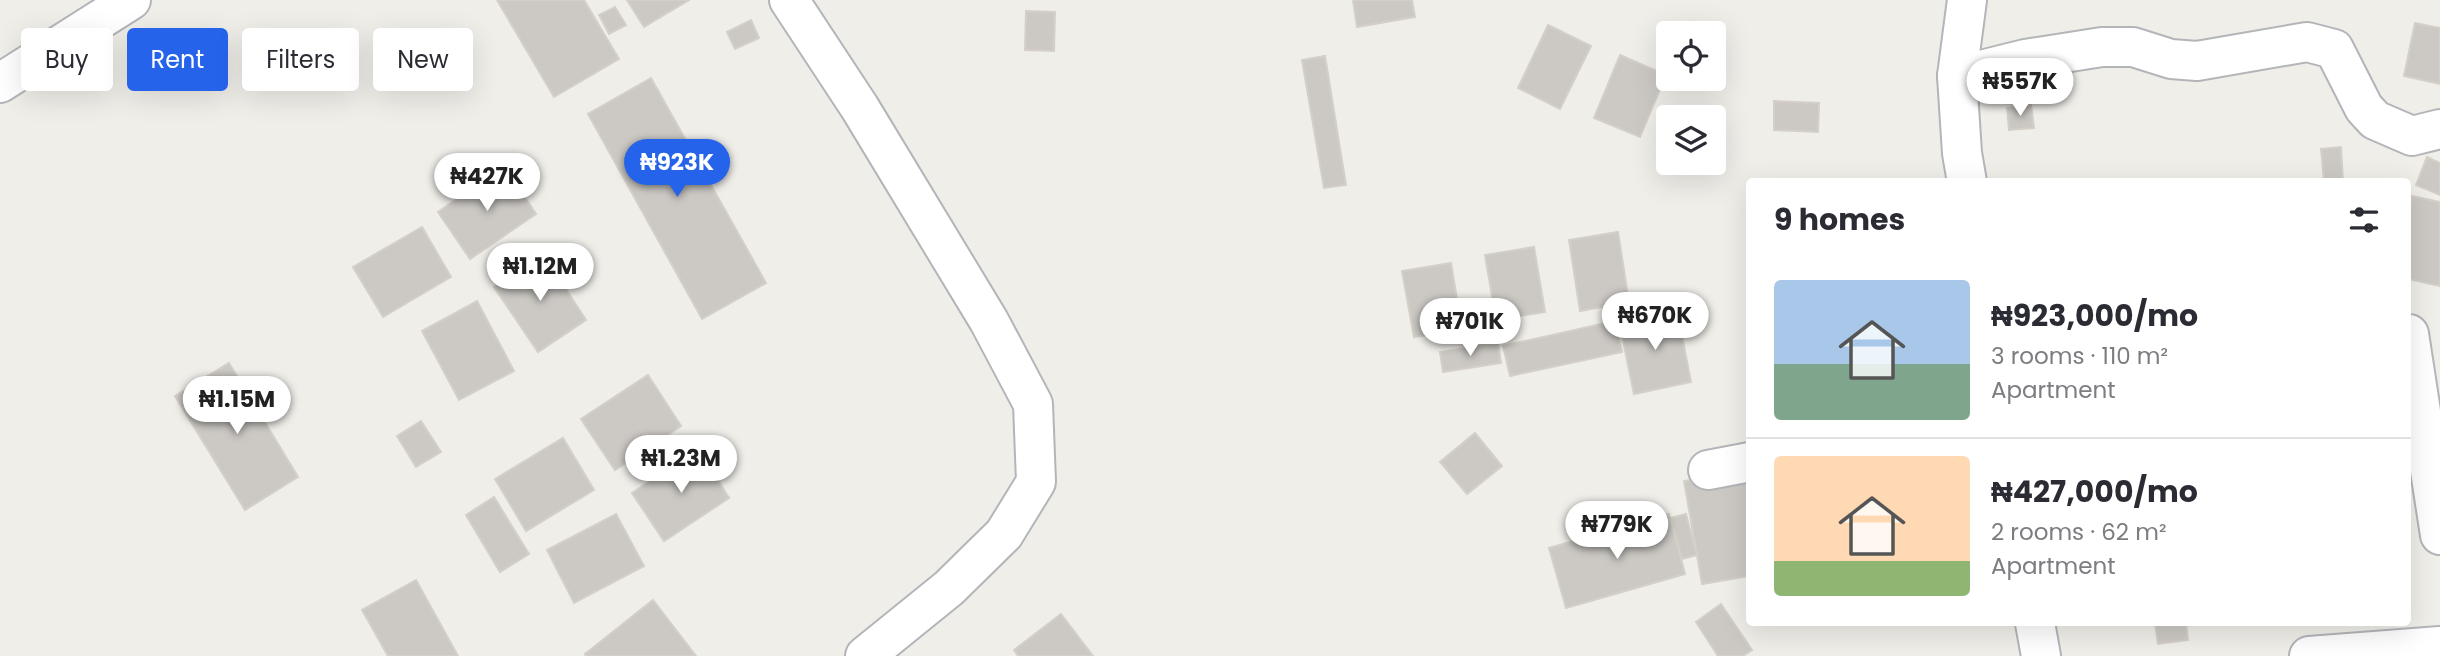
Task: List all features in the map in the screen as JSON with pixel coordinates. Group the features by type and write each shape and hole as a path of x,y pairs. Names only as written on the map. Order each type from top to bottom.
{"street":[{"path":"0,83 131,0"},
{"path":"789,0 860,108 982,309 1033,404 1036,482 1004,534 949,588 865,656"},
{"path":"1966,178 1957,76 1967,0"},
{"path":"1957,76 2025,59 2102,47 2133,47 2171,59 2197,61 2307,43 2334,49 2364,108 2375,120 2412,136 2440,129"},
{"path":"2411,347 2440,535"},
{"path":"1708,470 1746,463"},
{"path":"2036,626 2041,656"},
{"path":"2309,656 2440,646"}],"building":[{"path":"497,0 584,0 619,59 554,97"},
{"path":"627,0 689,0 644,27"},
{"path":"1353,0 1412,0 1415,17 1357,27"},
{"path":"615,7 626,25 609,34 599,15"},
{"path":"1026,11 1055,12 1054,51 1025,50"},
{"path":"751,20 759,38 735,49 727,32"},
{"path":"2415,23 2440,28 2440,84 2404,76"},
{"path":"1548,25 1591,46 1560,109 1518,88"},
{"path":"1620,55 1656,71 1656,91 1659,91 1640,137 1594,118"},
{"path":"1325,56 1346,185 1324,188 1302,60"},
{"path":"651,78 766,283 702,319 588,114"},
{"path":"1774,101 1819,103 1818,132 1774,130"},
{"path":"2031,105 2034,128 2009,130 2007,108"},
{"path":"2341,147 2343,178 2324,178 2321,149"},
{"path":"2427,157 2440,163 2440,195 2416,185"},
{"path":"504,166 536,214 470,259 438,212"},
{"path":"2412,196 2440,202 2440,286 2411,280"},
{"path":"422,227 451,277 383,317 353,267"},
{"path":"1618,232 1629,302 1580,311 1569,240"},
{"path":"1534,247 1545,312 1496,320 1485,255"},
{"path":"543,254 586,320 538,352 494,287"},
{"path":"1451,263 1462,329 1414,337 1402,271"},
{"path":"477,301 514,371 459,400 422,331"},
{"path":"1677,310 1691,382 1634,394 1619,322"},
{"path":"1615,321 1622,352 1510,376 1503,346"},
{"path":"1498,343 1501,363 1443,372 1440,352"},
{"path":"229,363 298,477 245,510 175,396"},
{"path":"648,375 681,426 615,470 581,419"},
{"path":"421,421 441,452 416,467 397,436"},
{"path":"1475,433 1502,466 1467,494 1440,462"},
{"path":"563,438 594,490 526,531 495,479"},
{"path":"698,449 729,498 664,541 632,493"},
{"path":"1746,470 1746,577 1702,584 1684,481"},
{"path":"494,497 529,554 500,572 466,515"},
{"path":"616,514 644,566 574,603 547,550"},
{"path":"1669,514 1685,574 1566,608 1549,548"},
{"path":"1686,514 1697,555 1682,559 1671,518"},
{"path":"416,580 458,656 388,656 362,610"},
{"path":"653,600 696,656 586,656 585,654"},
{"path":"1721,604 1752,650 1743,656 1718,656 1696,622"},
{"path":"1061,614 1093,656 1018,656 1014,650"},
{"path":"2155,626 2186,626 2188,640 2158,644"}]}
